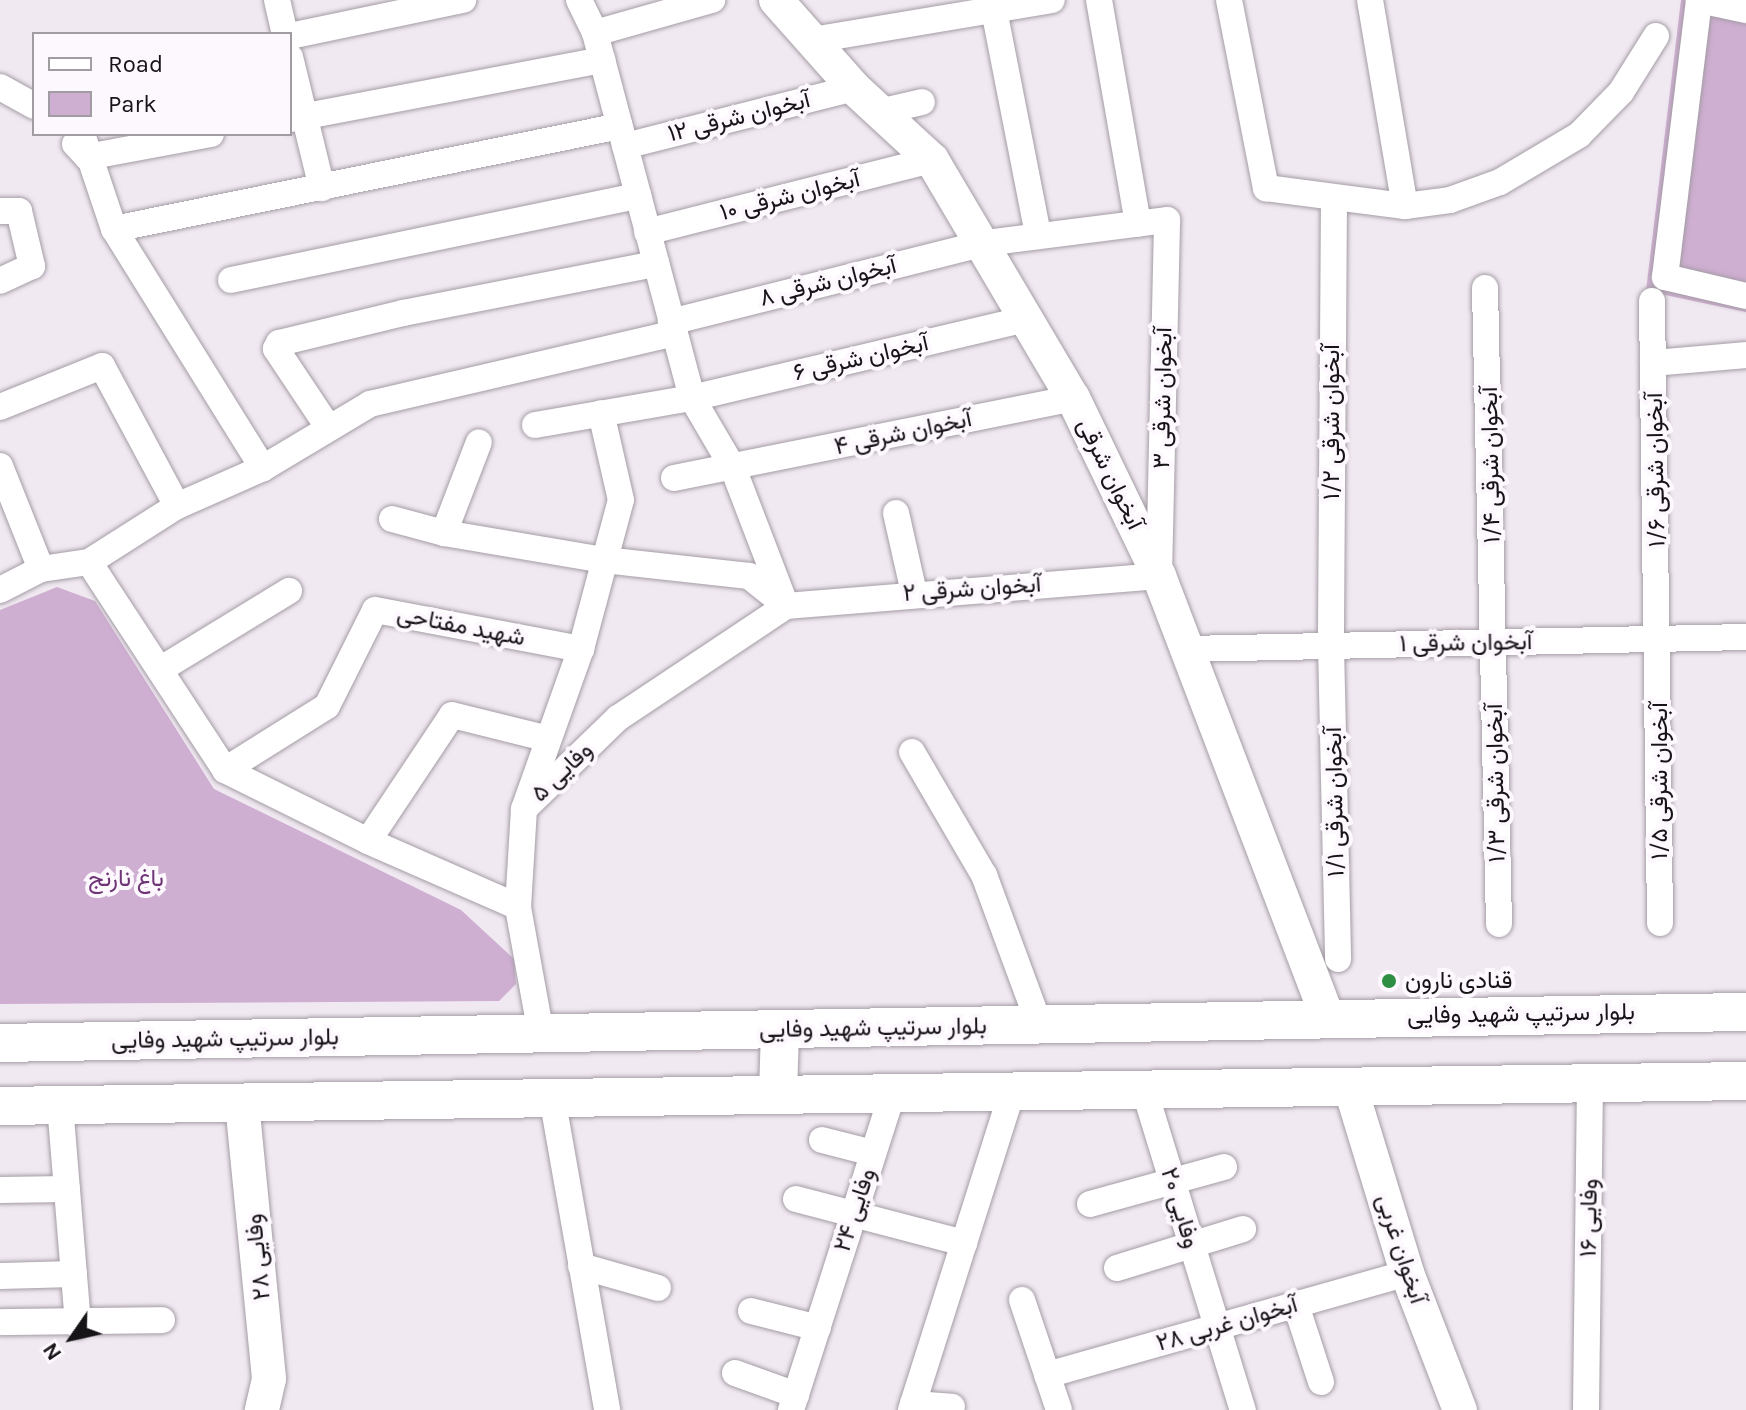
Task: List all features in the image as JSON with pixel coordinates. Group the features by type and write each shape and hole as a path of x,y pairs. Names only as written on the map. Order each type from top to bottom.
{"main road":[{"name":"بلوار سرتیپ شهید وفایی","path":"0,1043 1040,1026 1327,1017 1746,1012"},
{"path":"778,1094 780,1030"},
{"path":"0,1106 1746,1081"}],"street":[{"path":"277,0 286,32"},
{"path":"292,34 402,7 463,0"},
{"path":"579,0 595,33 692,398 733,468 786,606"},
{"path":"595,33 712,0"},
{"name":"آبخوان شرقی","path":"776,0 854,88 932,160 1030,318 1073,398 1159,576 1327,1017"},
{"path":"813,40 988,7 1052,0"},
{"path":"1099,0 1138,224"},
{"path":"1229,0 1266,188 1405,206 1450,200 1500,182 1579,135 1621,92 1656,36"},
{"path":"1370,0 1405,206"},
{"path":"1746,10 1699,0 1665,277 1746,296"},
{"path":"988,7 1038,235"},
{"path":"297,118 602,60"},
{"path":"292,74 297,118 322,188"},
{"path":"0,87 32,105"},
{"name":"آبخوان شرقی ۱۲","path":"114,229 322,188 622,136 854,88"},
{"path":"879,112 922,102"},
{"path":"190,136 84,146 114,229 263,468"},
{"name":"آبخوان شرقی ۱۰","path":"647,232 932,160"},
{"path":"231,280 638,196"},
{"name":"آبخوان شرقی ۱/۲","path":"1331,646 1334,199"},
{"path":"0,211 19,211 32,266 0,281"},
{"name":"آبخوان شرقی ۸","path":"89,562 177,506 263,468 328,427 384,400 673,327 985,243 1167,220"},
{"name":"آبخوان شرقی ۳","path":"1159,576 1167,220"},
{"path":"328,427 276,349 279,343 403,313 656,264"},
{"name":"آبخوان شرقی ۱/۴","path":"1485,288 1494,642"},
{"name":"آبخوان شرقی ۱/۶","path":"1652,301 1659,639"},
{"name":"آبخوان شرقی ۶","path":"535,425 692,398 1030,318"},
{"path":"1653,363 1746,355"},
{"path":"0,407 102,366 177,506"},
{"name":"آبخوان شرقی ۴","path":"674,478 1073,398"},
{"path":"524,809 545,738 581,649 621,500 601,413"},
{"path":"444,533 479,442"},
{"path":"0,466 41,569"},
{"path":"896,513 914,593"},
{"path":"392,519 444,533 604,560 749,576 786,606"},
{"path":"0,590 41,569 89,562 225,770 368,841 518,907"},
{"name":"آبخوان شرقی ۲","path":"786,606 914,593 1159,576"},
{"path":"161,669 289,591"},
{"name":"وفایی ۵","path":"541,1034 518,907 524,809 618,718 786,606"},
{"name":"شهید مفتاحی","path":"225,770 327,706 375,610 581,649"},
{"name":"آبخوان شرقی ۱","path":"1187,649 1746,637"},
{"name":"آبخوان شرقی ۱/۵","path":"1659,639 1660,923"},
{"name":"آبخوان شرقی ۱/۳","path":"1494,642 1499,924"},
{"name":"آبخوان شرقی ۱/۱","path":"1331,646 1338,959"},
{"path":"368,841 452,715 545,738"},
{"path":"912,752 984,875 1040,1026"},
{"name":"وفایی ۱۶","path":"1586,1410 1590,1083"},
{"name":"آبخوان غربی","path":"1350,1086 1407,1273 1460,1410"},
{"name":"وفایی ۲۰","path":"1144,1089 1243,1410"},
{"path":"952,1407 912,1407 1012,1091"},
{"name":"وفایی ۲۴","path":"794,1402 893,1092"},
{"path":"552,1097 607,1410"},
{"name":"وفایی ۲۸","path":"242,1103 269,1379 262,1410"},
{"path":"60,1105 78,1325"},
{"path":"822,1140 873,1153"},
{"path":"1090,1204 1224,1167"},
{"path":"0,1190 67,1189"},
{"path":"796,1199 964,1243"},
{"path":"1117,1268 1243,1229"},
{"path":"581,1266 658,1288"},
{"name":"آبخوان غربی ۲۸","path":"1047,1375 1407,1273"},
{"path":"0,1276 74,1274"},
{"path":"1022,1300 1059,1410"},
{"path":"1296,1305 1321,1382"},
{"path":"751,1311 818,1328"},
{"path":"2,1322 78,1325 162,1320"},
{"path":"735,1373 794,1402"}],"green space":[{"path":"1681,0 1746,0 1746,312 1646,291"},
{"name":"باغ نارنج","path":"57,587 95,601 214,789 461,910 514,959 516,984 499,1001 0,1004 0,610"}],"place":[{"name":"قنادی نارون","path":"1389,981"}]}
